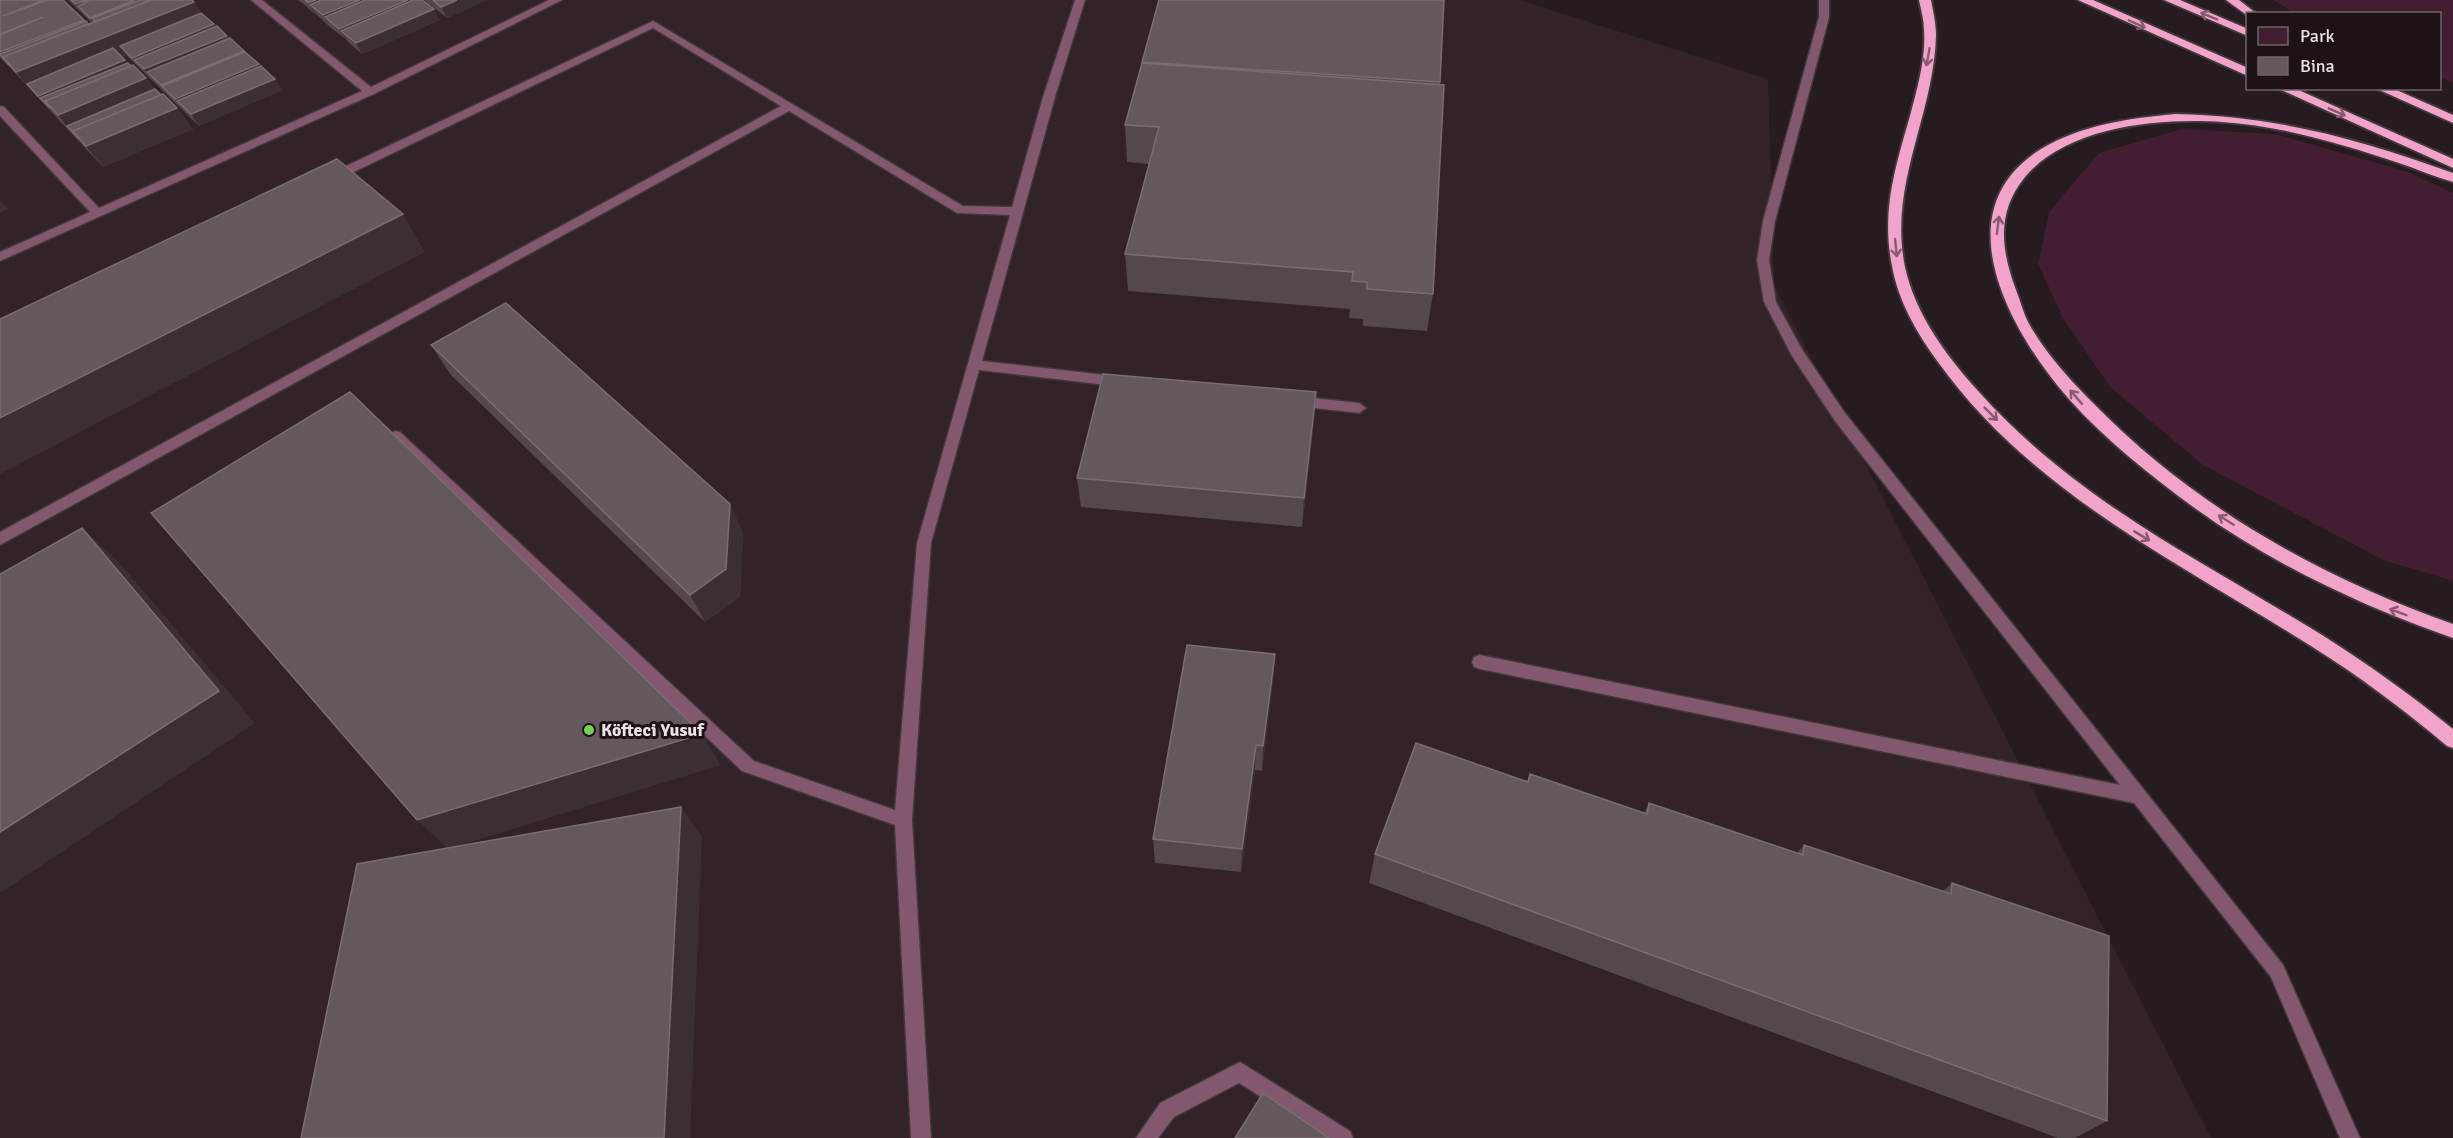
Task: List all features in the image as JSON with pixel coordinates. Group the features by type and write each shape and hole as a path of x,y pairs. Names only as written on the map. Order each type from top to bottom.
{"highway":[{"path":"1925,0 1932,37 1924,81 1897,181 1893,228 1898,266 1911,308 1938,352 1976,398 2025,447 2074,490 2131,529 2295,627 2370,675 2453,740"},
{"path":"2084,0 2246,73"},
{"path":"2170,0 2246,33"},
{"path":"2232,0 2249,12"},
{"path":"2287,90 2453,164"},
{"path":"2386,90 2451,118"},
{"path":"2397,90 2451,118"},
{"path":"2453,178 2370,148 2309,131 2213,118 2146,119 2100,129 2062,142 2034,160 2013,181 2001,206 1997,234 1998,263 2022,328 2079,400 2115,436 2163,476 2265,544 2323,578 2373,602 2453,632"}],"lane":[{"path":"256,0 370,92"},
{"path":"0,257 370,92 557,0"},
{"path":"921,1138 903,820 924,543 1016,211 1080,0"},
{"path":"1824,0 1824,17 1769,221 1763,260 1770,302 1797,353 1840,417 2277,970 2350,1138"},
{"path":"321,183 653,24 961,210 1016,211"},
{"path":"0,539 789,106"},
{"path":"0,109 98,213"},
{"path":"974,365 1137,384"},
{"path":"1278,399 1359,408"},
{"path":"383,425 748,766 903,820"},
{"path":"1480,662 2139,796"},
{"path":"1146,1138 1167,1110 1240,1072 1343,1138"}],"shaded area":[{"path":"0,0 1520,0 1768,79 1774,285 2211,1138 0,1138"}],"green space":[{"path":"2273,0 2453,0 2453,83 2441,77 2441,12 2293,12"},
{"path":"2182,129 2276,134 2408,172 2453,193 2453,581 2383,560 2203,465 2110,387 2063,318 2038,264 2049,212 2099,153"}],"building":[{"path":"44,0 3,16 47,0 63,0 84,20 0,52 0,35 43,17 0,34 0,1"},
{"path":"71,0 88,0 76,4"},
{"path":"91,0 135,0 90,18 78,6"},
{"path":"140,0 151,0 95,22 92,18"},
{"path":"151,0 192,0 194,2 16,72 3,57"},
{"path":"321,0 360,0 323,15 310,5"},
{"path":"365,0 408,0 339,29 325,17"},
{"path":"413,0 422,0 434,9 356,43 341,31"},
{"path":"433,0 457,0 441,7"},
{"path":"1159,0 1444,0 1440,82 1142,62"},
{"path":"201,13 214,24 132,58 120,46"},
{"path":"86,21 88,24 3,57 9,65 0,55 0,54"},
{"path":"217,26 227,36 144,69 134,60"},
{"path":"230,38 244,51 161,85 147,72"},
{"path":"113,48 125,60 38,96 27,84"},
{"path":"245,52 259,64 175,99 162,86"},
{"path":"128,63 131,66 45,101 50,108 40,98"},
{"path":"1142,63 1444,85 1433,294 1367,289 1367,282 1352,281 1353,272 1125,254 1159,127 1125,125"},
{"path":"133,65 146,78 58,115 45,101"},
{"path":"261,66 275,79 191,114 177,101"},
{"path":"155,89 161,95 73,131 79,139 67,126"},
{"path":"163,94 177,108 86,146 73,131"},
{"path":"337,159 403,214 0,418 0,319"},
{"path":"506,303 730,504 726,569 690,595 431,345"},
{"path":"1103,374 1316,392 1304,498 1077,478"},
{"path":"350,392 702,734 417,820 151,513"},
{"path":"82,528 219,691 0,832 0,574"},
{"path":"1187,645 1275,654 1263,746 1256,745 1242,849 1153,839"},
{"path":"1416,743 1528,782 1530,774 1647,814 1649,803 1803,855 1804,845 1951,894 1952,883 2109,936 2107,1121 1375,854"},
{"path":"681,807 664,1138 301,1138 357,864"},
{"path":"1263,1093 1329,1138 1235,1138"}],"place":[{"name":"Köfteci Yusuf","path":"589,730"}]}
